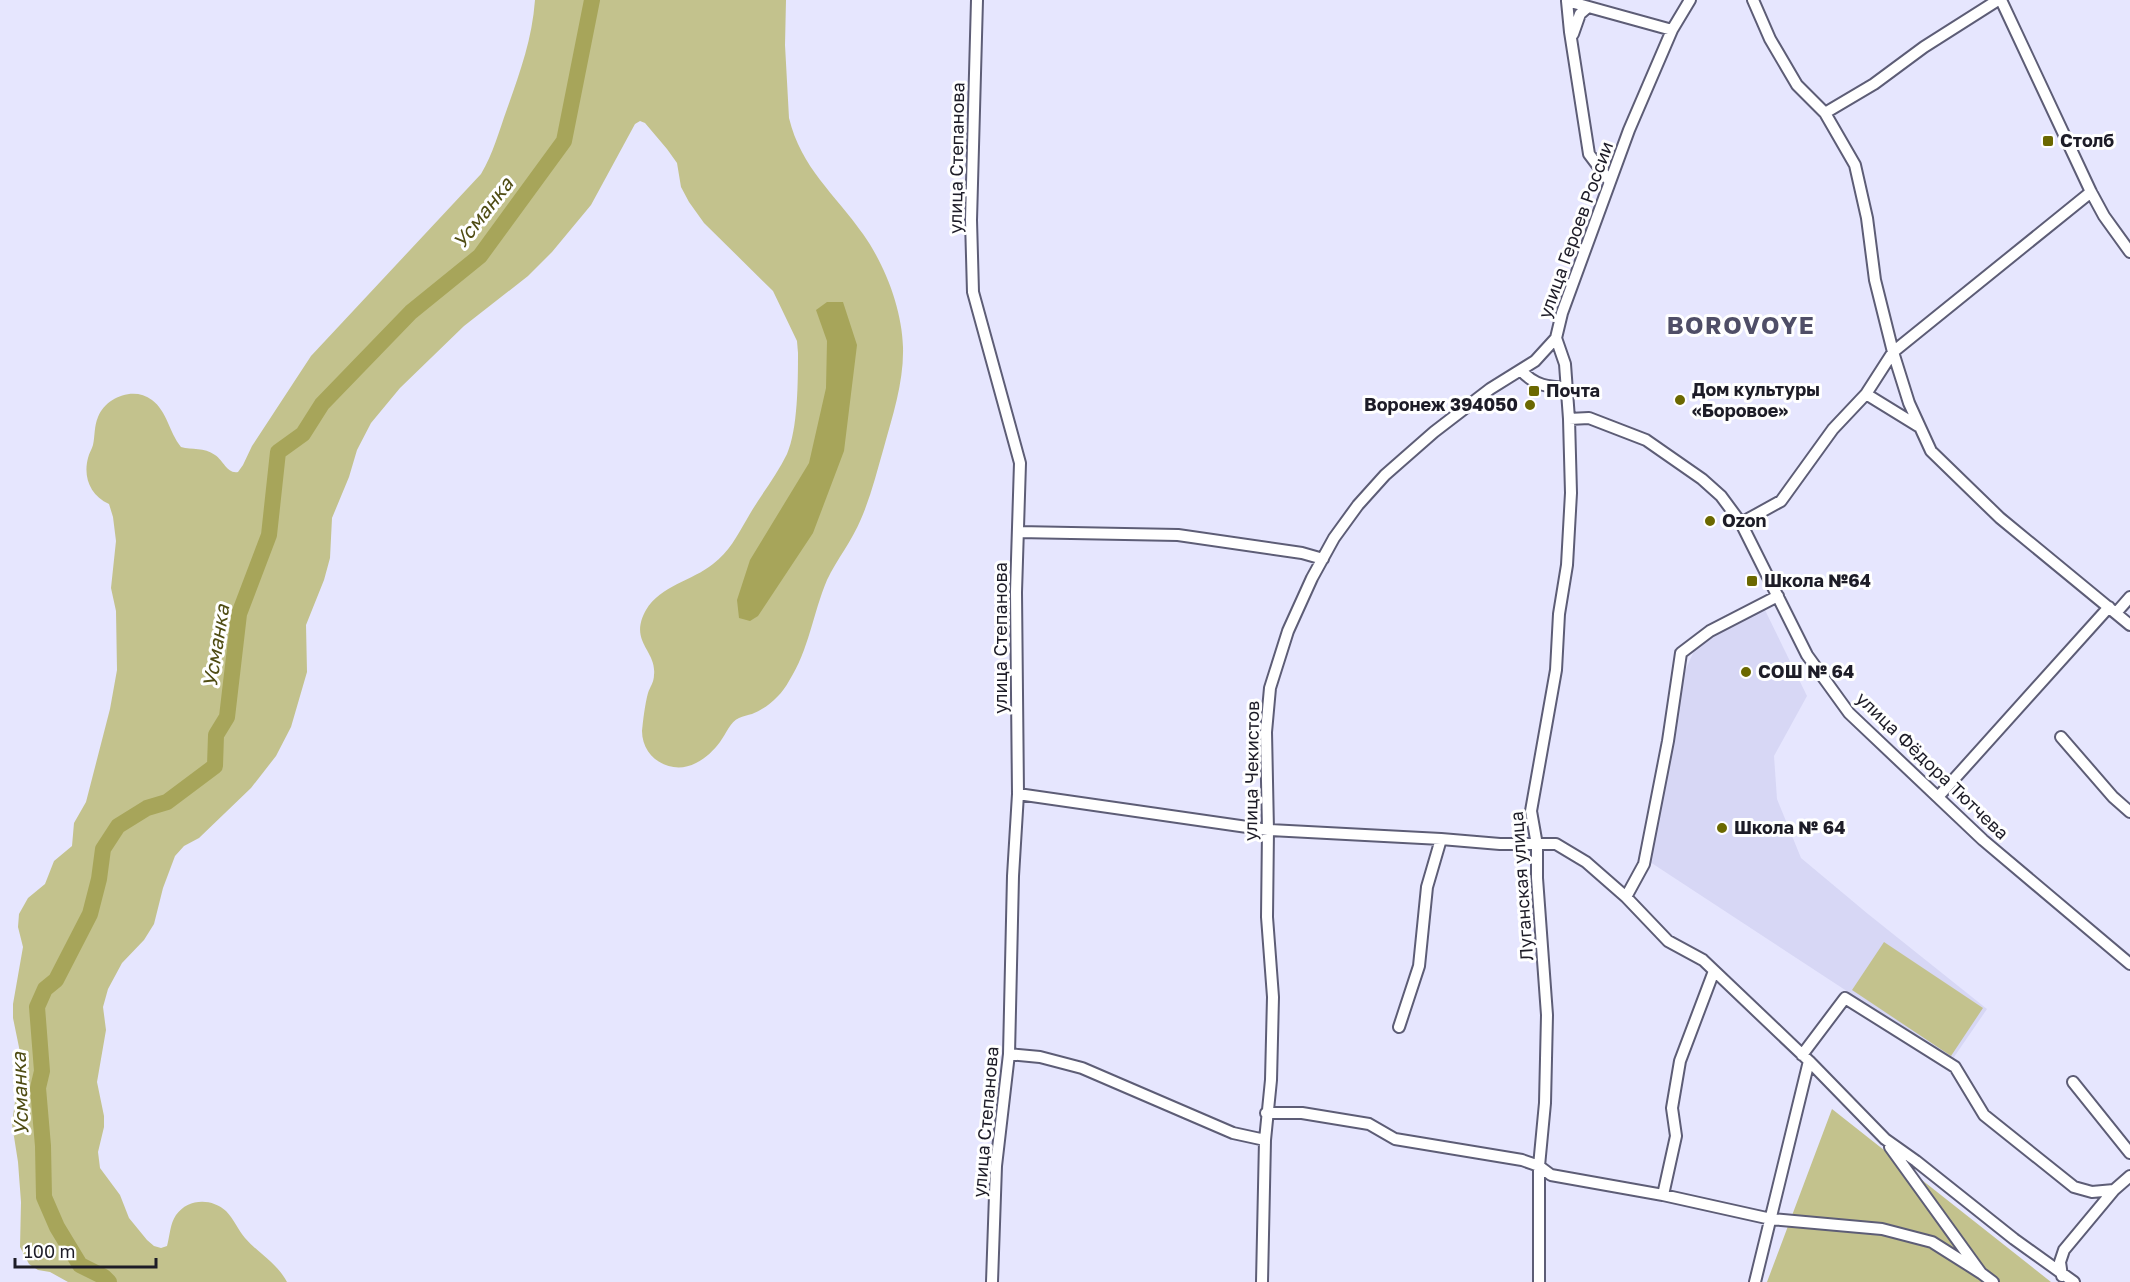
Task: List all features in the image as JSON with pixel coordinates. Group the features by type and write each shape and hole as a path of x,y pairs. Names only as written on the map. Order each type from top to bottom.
{"street":[{"name":"улица Степанова","path":"977,0 971,220 973,292 1020,463 1016,592 1018,794 1013,876 1009,1054 996,1166 992,1282"},
{"path":"1610,182 1589,154 1566,0 1672,30"},
{"name":"улица Героев России","path":"1569,419 1565,364 1556,338 1566,304 1629,130 1672,30 1690,0"},
{"path":"1754,0 1770,39 1797,85 1825,113 1855,165 1867,218 1875,280 1893,352 1918,426 1931,451 2000,518 2130,625"},
{"path":"1825,113 1874,84 1924,46 2000,0 2091,192 2104,216 2130,252"},
{"path":"1571,40 1575,22 1588,7"},
{"path":"1569,419 1589,418 1646,440 1702,479 1721,496 1741,523 1781,501 1833,429 1866,394 1893,352 2091,192"},
{"name":"улица Чекистов","path":"1262,1282 1266,1113 1271,1080 1273,997 1267,917 1266,732 1270,688 1288,631 1334,538 1358,505 1385,476 1434,432 1490,389 1535,360 1556,338"},
{"path":"1521,370 1527,378 1538,384 1546,387 1568,388"},
{"path":"1866,394 1918,426"},
{"name":"Луганская улица","path":"1539,1282 1539,1166 1545,1103 1547,1015 1537,878 1537,845 1531,811 1556,670 1559,614 1567,565 1571,493 1569,419"},
{"name":"улица Фёдора Тютчева","path":"1741,523 1808,655 1849,713 1983,840 2130,964"},
{"path":"1018,531 1178,535 1302,553 1323,559"},
{"path":"1626,897 1644,864 1668,741 1681,653 1710,631 1778,596"},
{"path":"1938,797 2112,610 2130,597"},
{"path":"2061,737 2113,797 2130,812"},
{"path":"1018,794 1268,830 1537,845 1556,844 1586,862 1626,897 1668,941 1703,960 1805,1058 1885,1139 1982,1273"},
{"path":"1399,1027 1419,966 1427,887 1441,839"},
{"path":"1663,1195 1676,1136 1672,1108 1680,1061 1714,971"},
{"path":"1755,1282 1771,1219 1805,1058 1845,998 1955,1067 1984,1115 2074,1187 2092,1192 2114,1190"},
{"path":"1009,1054 1040,1057 1082,1068 1233,1134 1265,1140"},
{"path":"2073,1082 2130,1153"},
{"path":"1266,1113 1302,1113 1369,1124 1395,1139 1522,1160 1539,1166 1551,1175 1663,1195 1771,1219 1882,1229 1932,1242 1993,1282"},
{"path":"1885,1139 2062,1277 2074,1282"},
{"path":"2062,1277 2060,1262 2064,1250 2114,1190 2130,1176"}],"shaded area":[{"path":"535,0 786,0 785,45 789,118 794,136 810,166 871,246 891,288 902,333 903,360 900,385 868,501 857,527 827,580 801,657 782,692 763,708 736,720 715,748 696,763 687,767 668,766 653,757 643,741 642,731 647,697 654,678 654,666 641,638 641,621 646,610 660,595 705,570 724,554 778,471 791,444 797,405 798,353 797,341 773,291 704,223 681,187 677,163 645,123 640,121 635,124 591,205 552,252 528,276 464,326 400,388 371,423 357,450 349,477 332,518 330,558 306,625 307,672 291,727 276,756 251,788 199,838 184,846 175,856 163,888 154,924 144,940 122,963 108,989 103,1007 106,1030 97,1082 104,1116 104,1127 98,1152 100,1168 120,1195 129,1218 147,1240 161,1248 167,1246 172,1222 181,1209 193,1203 214,1204 226,1211 245,1238 278,1269 287,1282 68,1282 29,1264 20,1247 21,1202 12,1124 21,1057 13,1018 13,1004 23,947 18,927 19,914 28,898 45,884 54,861 72,846 74,823 86,802 110,709 117,670 116,611 111,588 116,541 113,517 109,504 97,496 90,485 86,472 97,420 102,410 114,399 129,394 145,396 161,410 181,447 211,452 228,469 238,472 252,446 311,356 481,174 496,142 521,69 531,29"},
{"path":"827,302 843,302 857,345 844,451 813,533 758,616 750,621 739,618 737,600 750,560 809,463 826,388 827,341 816,310"},
{"name":"Школа № 64","path":"1764,608 1807,696 1774,756 1777,799 1801,858 1987,1009 1952,1060 1650,862 1682,678 1697,644"},
{"path":"1884,942 1983,1008 1951,1056 1852,990"},
{"path":"1832,1109 2051,1282 1767,1282"}],"waterway":[{"name":"Усманка","path":"109,1282 80,1265 57,1227 44,1197 43,1146 38,1088 42,1071 37,1007 45,989 56,980 90,914 99,879 103,849 118,826 147,808 167,802 215,766 216,735 227,717 239,614 269,535 278,452 303,434 322,404 411,312 480,256 564,141 592,0"}],"place":[{"name":"Столб","path":"2048,141"},
{"name":"Почта","path":"1534,391"},
{"name":"Дом культуры «Боровое»","path":"1680,400"},
{"name":"Воронеж 394050","path":"1530,405"},
{"name":"Ozon","path":"1710,521"},
{"name":"Школа №64","path":"1752,581"},
{"name":"СОШ № 64","path":"1746,672"},
{"name":"Школа № 64","path":"1722,828"}],"district":[{"name":"BOROVOYE","path":"1741,326"}]}
